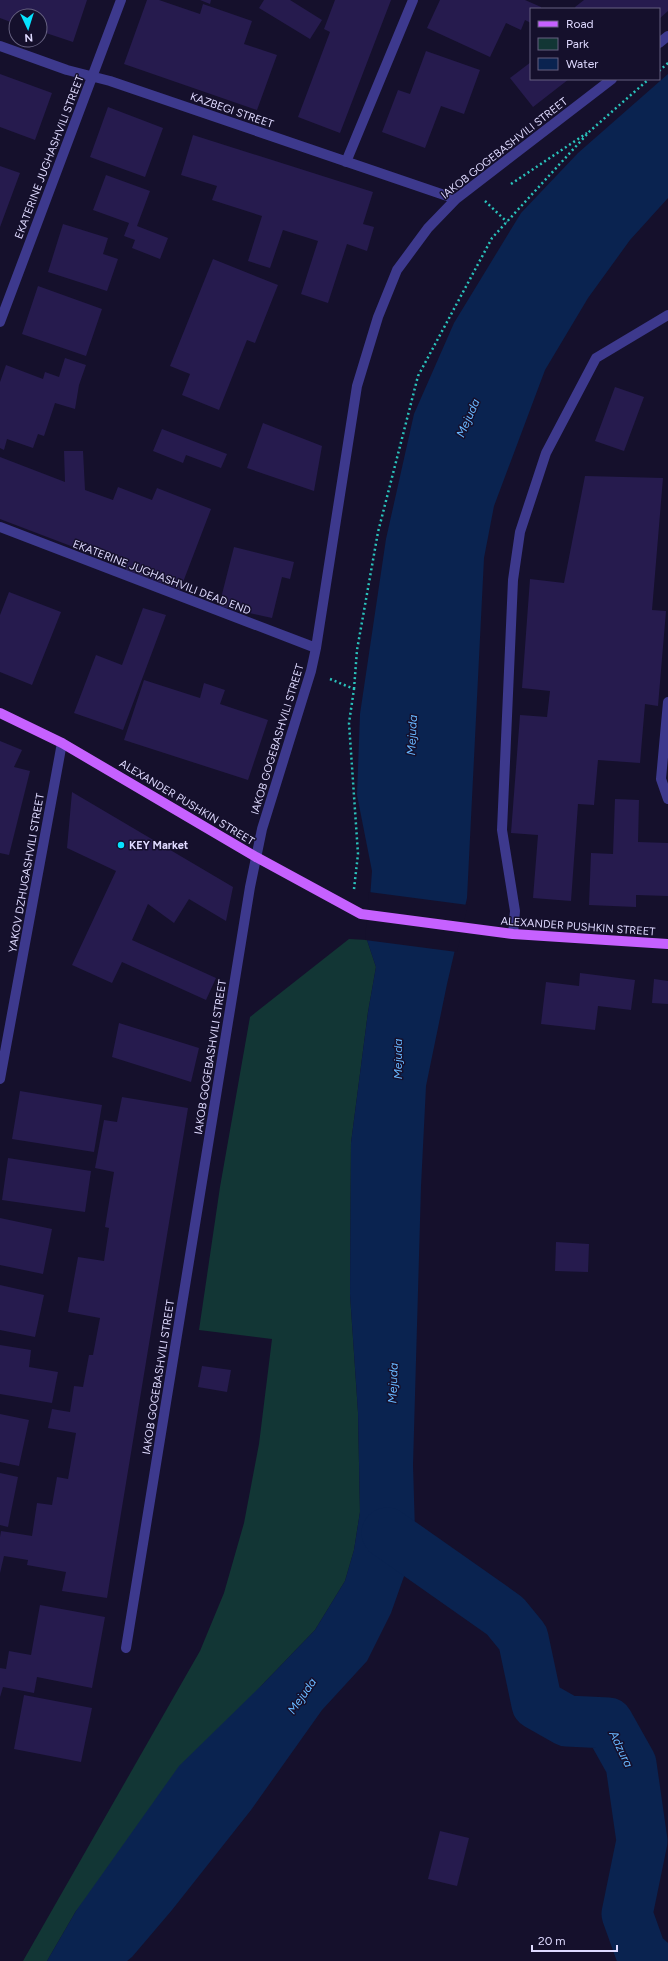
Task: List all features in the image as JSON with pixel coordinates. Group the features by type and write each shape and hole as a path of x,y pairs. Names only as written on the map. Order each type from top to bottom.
{"main road":[{"name":"ALEXANDER PUSHKIN STREET","path":"0,713 62,743 256,857 361,914 513,934 668,944"}],"street":[{"name":"EKATERINE JUGHASHVILI STREET","path":"0,322 121,0"},
{"path":"346,162 413,0"},
{"path":"660,42 668,36"},
{"name":"KAZBEGI STREET","path":"0,46 456,199"},
{"name":"IAKOB GOGEBASHVILI STREET","path":"126,1648 256,857 262,829 311,671 316,648 357,386 378,317 397,270 428,228 456,199 611,80"},
{"path":"513,934 515,912 502,830 513,580 520,532 546,453 596,358 668,315"},
{"name":"EKATERINE JUGHASHVILI DEAD END","path":"0,527 316,648"},
{"path":"668,702 661,779 668,799"},
{"name":"YAKOV DZHUGASHVILI STREET","path":"0,1079 62,743"}],"path":[{"path":"660,70 668,63"},
{"path":"354,891 358,854 350,724 357,650 378,532 418,376 492,238 590,131 649,80"},
{"path":"505,188 590,131"},
{"path":"492,197 485,201 507,222"},
{"path":"311,671 354,689"}],"green space":[{"path":"349,939 367,940 376,967 368,1012 351,1143 350,1294 358,1412 360,1512 354,1550 345,1581 315,1630 262,1685 76,1911 47,1961 23,1961 200,1651 224,1593 244,1523 259,1444 272,1339 199,1330 220,1187 250,1017"}],"water":[{"name":"Mejuda","path":"668,74 668,198 630,240 588,298 545,370 494,506 484,558 467,898 447,984 426,1086 421,1186 413,1465 415,1531 408,1565 391,1613 367,1661 322,1710 251,1810 172,1910 132,1957 127,1961 47,1961 76,1911 179,1766 262,1685 315,1630 345,1581 354,1550 360,1512 358,1412 350,1294 351,1143 368,1012 376,967 367,940 372,871 357,795 360,714 386,539 414,414 454,323 521,213 578,153"}],"pier":[{"path":"369,892 468,905 457,952 365,940"}],"building":[{"path":"0,0 87,0 73,42 48,34 48,8 8,8 8,21 0,18"},
{"path":"147,0 159,0 200,14 203,4 252,21 244,44 277,55 257,110 124,64"},
{"path":"200,0 211,0 210,4"},
{"path":"264,0 290,0 322,20 310,39 259,8"},
{"path":"335,0 391,0 340,133 298,117 330,32 324,29"},
{"path":"440,0 525,0 541,7 530,8 530,22 525,20 521,30 506,23 490,57 427,28"},
{"path":"584,0 668,0 668,11 660,18 660,8 575,7"},
{"path":"426,51 480,70 464,114 441,106 425,148 382,132 398,90 410,94"},
{"path":"530,63 530,80 568,80 533,107 510,78"},
{"path":"0,74 52,93 35,140 0,127"},
{"path":"108,107 163,128 145,177 90,157"},
{"path":"193,135 373,192 363,224 374,227 367,251 347,244 328,303 301,294 318,241 283,230 270,268 248,261 262,216 212,200 217,186 181,175"},
{"path":"0,166 20,173 0,227"},
{"path":"106,175 150,191 137,226 168,238 160,259 132,248 135,240 124,236 129,223 93,210"},
{"path":"63,224 108,238 103,254 118,259 107,291 48,272"},
{"path":"213,259 278,285 255,343 247,340 219,410 182,395 190,374 170,366"},
{"path":"38,286 102,309 86,356 22,334"},
{"path":"65,358 86,365 79,385 75,409 55,403 44,436 38,434 33,448 7,439 4,450 0,448 0,382 6,365 43,379 45,372 59,377"},
{"path":"615,387 644,397 624,451 595,441"},
{"path":"263,423 322,446 314,491 247,468"},
{"path":"162,429 227,454 221,468 186,455 183,463 153,451"},
{"path":"64,451 83,451 85,490 113,500 118,487 152,500 157,488 211,509 180,590 126,570 126,567 0,519 0,457 65,482"},
{"path":"585,476 663,478 652,610 666,611 658,706 645,704 640,763 598,760 594,805 578,804 571,901 533,898 538,835 511,833 520,715 547,717 550,691 522,688 530,579 564,583"},
{"path":"234,547 294,562 290,579 282,577 272,618 219,606"},
{"path":"9,592 61,612 32,685 0,672 0,615"},
{"path":"143,608 166,615 123,730 74,713 96,655 122,665"},
{"path":"144,680 200,698 204,683 225,690 220,704 268,720 248,780 124,740"},
{"path":"0,741 22,750 14,767 30,771 9,855 0,853"},
{"path":"72,792 233,887 226,921 189,899 174,923 148,904 132,940 216,978 206,1000 122,962 112,983 72,965 116,871 67,848"},
{"path":"615,799 639,800 638,842 668,843 668,896 636,895 636,907 589,905 591,853 613,854"},
{"path":"580,973 635,980 631,1010 598,1006 595,1030 541,1024 546,982 579,986"},
{"path":"654,979 668,981 668,1004 652,1003"},
{"path":"119,1023 199,1048 191,1082 112,1057"},
{"path":"20,1091 102,1105 94,1152 12,1139"},
{"path":"122,1097 188,1108 107,1598 62,1591 66,1572 27,1565 28,1560 4,1556 0,1573 0,1537 1,1531 32,1536 37,1503 52,1505 57,1477 68,1479 76,1433 48,1428 52,1409 70,1412 74,1386 83,1387 89,1355 93,1355 100,1318 68,1312 78,1257 104,1261 109,1228 105,1227 114,1172 95,1168 104,1120 117,1122"},
{"path":"8,1158 91,1171 85,1212 2,1200"},
{"path":"0,1218 52,1229 43,1274 0,1265"},
{"path":"556,1242 589,1244 588,1272 555,1271"},
{"path":"0,1285 44,1295 35,1337 0,1330"},
{"path":"0,1345 31,1350 29,1367 58,1372 52,1403 0,1394"},
{"path":"202,1366 231,1370 227,1392 198,1387"},
{"path":"0,1414 29,1420 19,1466 0,1462"},
{"path":"0,1473 18,1477 8,1527 0,1525"},
{"path":"40,1605 105,1617 92,1688 37,1677 34,1693 3,1687 0,1697 0,1668 6,1669 9,1651 31,1655"},
{"path":"24,1695 92,1708 81,1762 14,1749"},
{"path":"440,1831 469,1838 457,1886 428,1879"}],"waterway":[{"name":"Adzura","path":"387,1533 505,1616 523,1638 537,1704 567,1721 608,1723 631,1764 642,1841 627,1914 641,1953 650,1961"}],"place":[{"name":"KEY Market","path":"121,845"}]}
